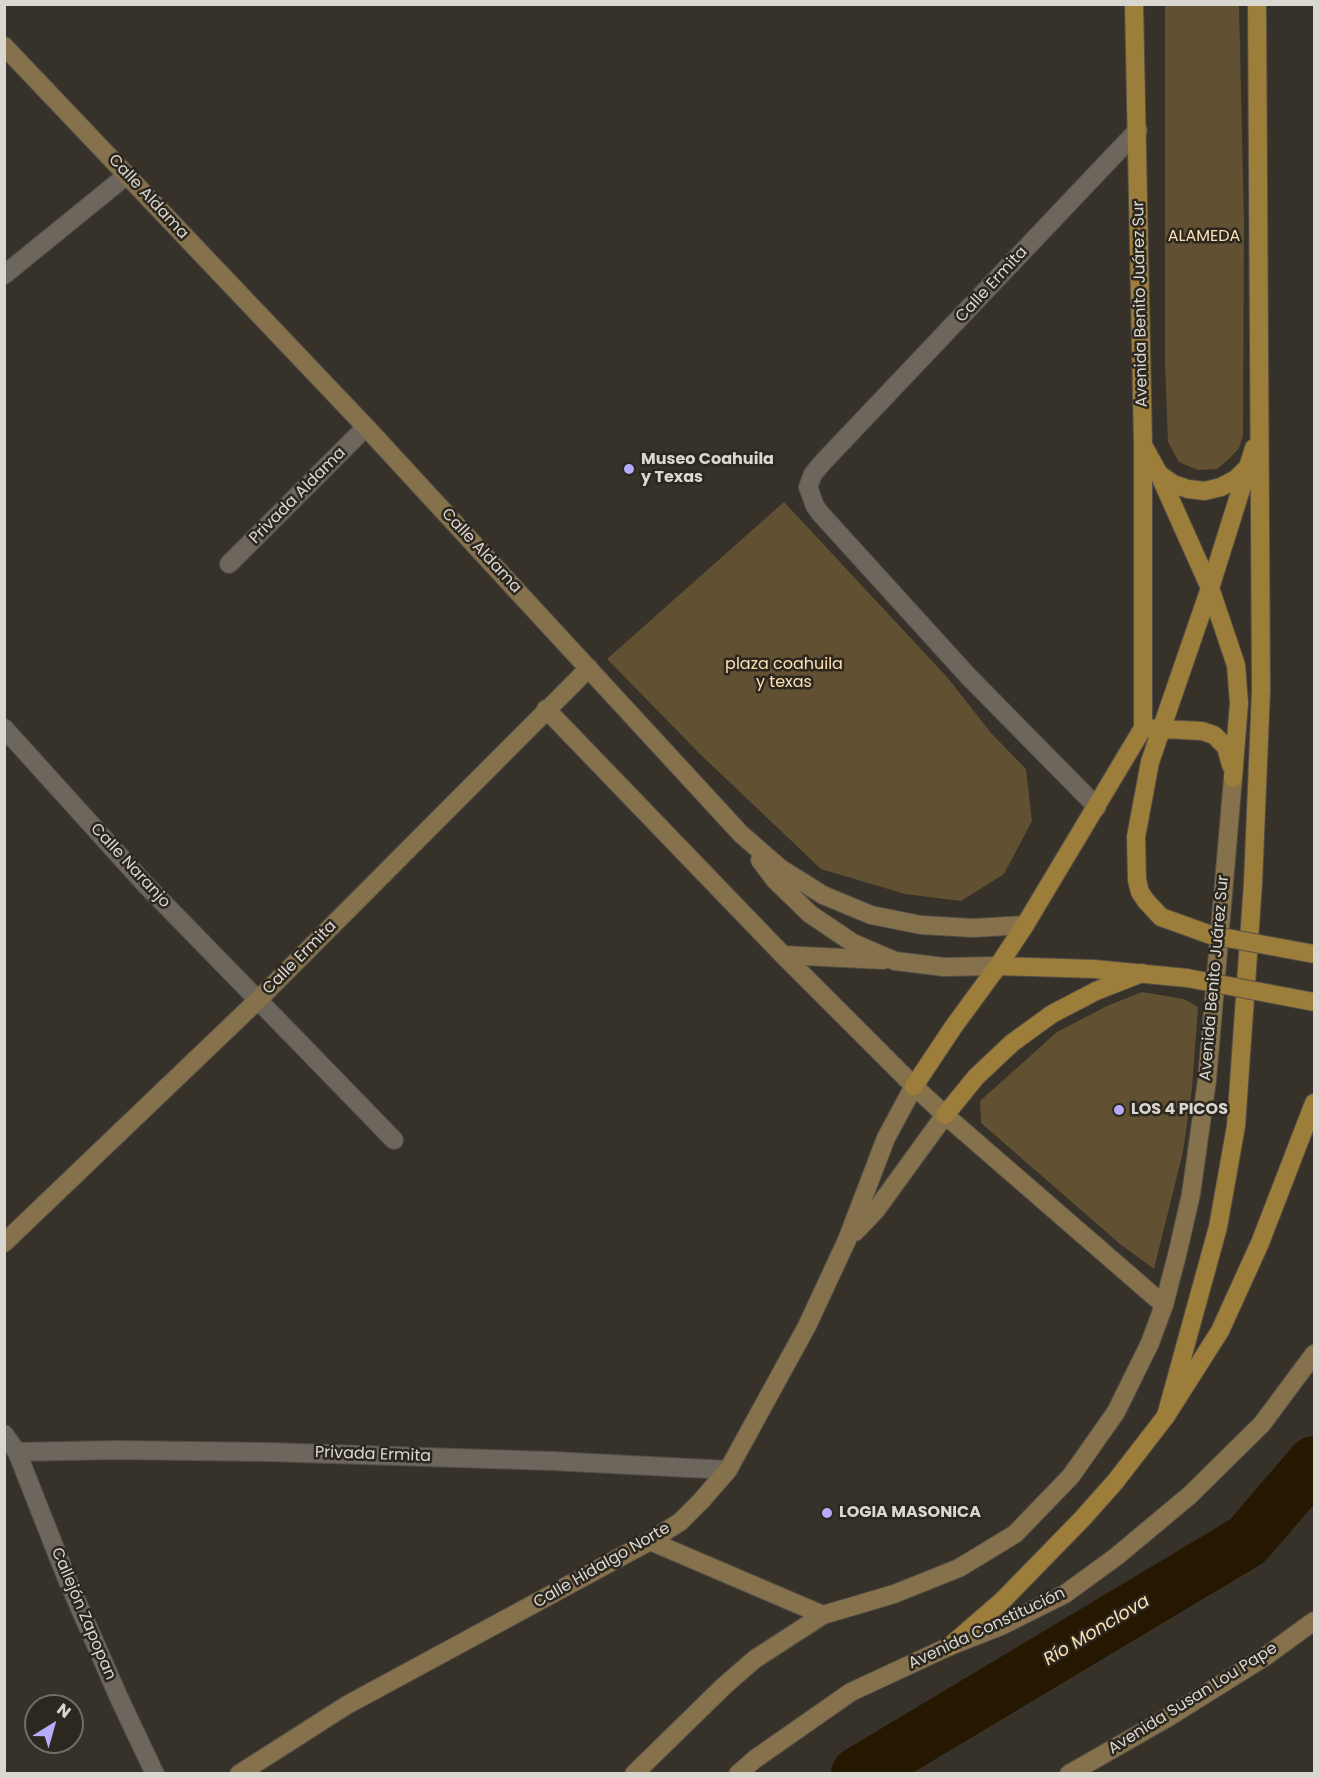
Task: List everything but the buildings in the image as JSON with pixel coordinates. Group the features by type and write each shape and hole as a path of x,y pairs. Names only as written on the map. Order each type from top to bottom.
{"main road":[{"name":"Avenida Benito Juárez Sur","path":"1134,4 1143,445 1160,474 1210,588"},
{"name":"Avenida Benito Juárez Sur","path":"1257,4 1259,435 1210,588 1150,762 1139,815 1135,856 1140,892 1161,917 1210,935 1314,954"},
{"path":"1166,1416 1218,1227 1236,1126 1253,883 1261,690 1259,435"},
{"path":"914,1086 1025,925 1143,728 1143,445"},
{"path":"1160,474 1173,484 1205,491 1229,483 1248,467"},
{"path":"1210,588 1232,650 1238,680 1239,703 1233,778"},
{"path":"1143,728 1202,731 1214,735 1226,747 1233,778"},
{"path":"998,966 1094,969 1187,978 1314,1002"},
{"path":"945,1115 976,1077 1012,1043 1052,1014 1096,991 1142,973"},
{"path":"950,1646 1003,1600 1082,1519 1115,1482 1166,1416 1220,1330 1260,1243 1314,1103"}],"street":[{"name":"Calle Aldama","path":"4,46 366,427 741,834 780,868 824,895 871,915 921,926 973,928 1025,925"},
{"name":"Calle Ermita","path":"1097,807 969,677 815,506 808,491 809,482 824,461 1138,130"},
{"path":"4,275 127,175"},
{"name":"Privada Aldama","path":"229,564 366,427"},
{"name":"Calle Ermita","path":"4,1243 258,1000 589,668"},
{"path":"546,709 783,955 914,1086 1164,1305"},
{"name":"Calle Naranjo","path":"4,728 145,884 394,1140"},
{"name":"Avenida Benito Juárez Sur","path":"634,1773 755,1659 823,1615 894,1594 959,1568 1016,1534 1071,1476 1116,1412 1150,1343 1164,1305 1191,1194 1207,1080 1233,778"},
{"path":"741,834 775,880 810,914 853,943 895,961"},
{"path":"783,955 895,961 944,967 998,966"},
{"name":"Calle Hidalgo Norte","path":"239,1773 346,1705 650,1541 680,1522 728,1470 807,1326 847,1240 886,1138 914,1086"},
{"name":"Calle Hidalgo Norte","path":"847,1240 876,1210 945,1115"},
{"name":"Avenida Constitución","path":"738,1773 764,1752 851,1692 950,1646 1001,1626 1065,1594 1117,1556 1190,1495 1262,1424 1314,1354"},
{"name":"Callejón Zapopan","path":"4,1434 17,1452 80,1609 155,1773"},
{"name":"Privada Ermita","path":"17,1452 117,1450 267,1452 552,1461 728,1470"},
{"path":"650,1541 823,1615"},
{"name":"Avenida Susan Lou Pape","path":"1070,1773 1167,1718 1266,1656 1314,1621"}],"green space":[{"name":"ALAMEDA","path":"1165,5 1239,5 1244,223 1243,436 1239,448 1217,469 1198,470 1179,462 1168,442 1165,362"},
{"name":"plaza coahuila y texas","path":"784,502 947,677 991,733 1026,769 1032,821 1004,874 961,901 905,894 821,869 702,756 607,659"},
{"path":"1142,992 1184,999 1198,1007 1192,1089 1183,1152 1154,1269 1120,1244 981,1123 980,1101 1057,1032 1107,1006"}],"waterway":[{"name":"Río Monclova","path":"858,1774 1247,1541 1314,1463"}],"place":[{"name":"Museo Coahuila y Texas","path":"629,469"},
{"name":"LOS 4 PICOS","path":"1119,1110"},
{"name":"LOGIA MASONICA","path":"827,1513"}]}
